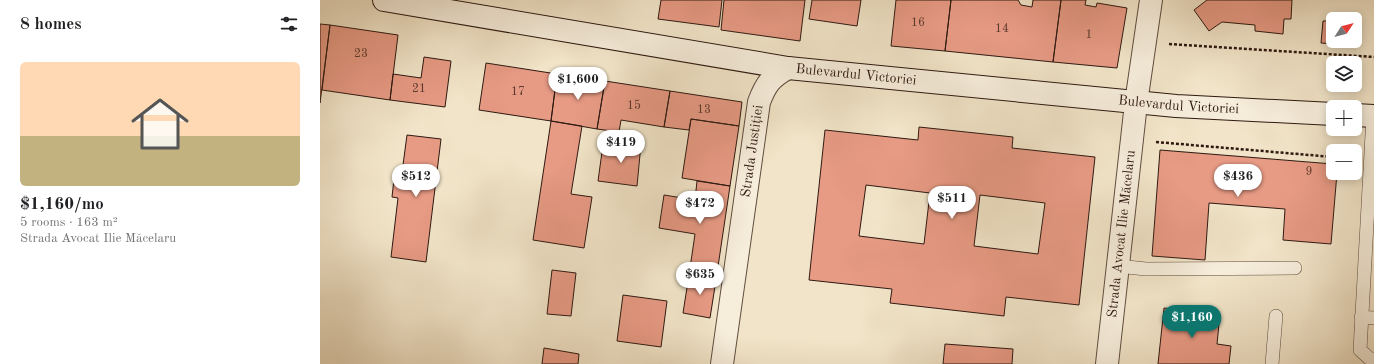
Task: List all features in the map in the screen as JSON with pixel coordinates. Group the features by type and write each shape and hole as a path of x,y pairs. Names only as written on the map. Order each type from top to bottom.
{"main road":[{"name":"Bulevardul Victoriei","path":"384,0 788,68 1136,103 1326,114"},
{"name":"Strada Avocat Ilie Măcelaru","path":"1107,364 1136,103 1151,0"},
{"name":"Strada Justiției","path":"722,364 759,102 767,84 776,74 788,68"}],"lane":[{"path":"1367,116 1369,272 1368,317 1360,350 1372,361"},
{"path":"1118,266 1146,269 1295,268"},
{"path":"1272,364 1276,316"}],"path":[{"path":"1144,43 1374,57"},
{"path":"1154,141 1326,156"}],"building":[{"path":"661,0 722,0 719,27 658,19"},
{"path":"724,0 805,0 800,41 721,30"},
{"path":"812,0 861,0 857,26 809,19"},
{"path":"896,0 951,0 945,51 891,46"},
{"path":"951,0 1018,0 1021,5 1032,7 1033,0 1061,0 1053,62 945,51"},
{"path":"1061,0 1086,0 1085,5 1096,7 1097,3 1127,8 1117,68 1053,62"},
{"path":"1207,0 1292,0 1291,19 1284,19 1283,34 1255,31 1255,25 1222,22 1209,31 1194,10"},
{"path":"1323,21 1326,21 1326,43 1321,43"},
{"path":"320,24 330,25 320,103"},
{"path":"330,25 398,35 390,100 322,90"},
{"path":"424,57 451,61 445,107 390,100 393,74 421,78"},
{"path":"486,63 557,74 551,121 479,110"},
{"path":"557,74 605,81 597,129 551,121"},
{"path":"605,81 670,91 664,127 621,120 619,132 597,129"},
{"path":"670,91 742,102 739,126 691,119 689,130 664,127"},
{"path":"691,119 739,126 730,186 682,178"},
{"path":"551,121 582,126 571,194 592,197 584,248 533,240"},
{"path":"919,127 1013,137 1012,148 1095,157 1079,305 1006,297 1004,316 890,303 892,289 809,280 825,130 918,140","holes":["866,185 930,193 924,244 859,236","980,195 1045,203 1038,254 974,246"]},
{"path":"407,135 441,139 426,262 391,257 398,198 392,197 394,179 401,180"},
{"path":"615,141 641,144 637,186 598,181 602,152 614,153"},
{"path":"1160,150 1326,163 1326,180 1336,180 1331,244 1283,240 1285,209 1209,203 1205,260 1152,256"},
{"path":"697,181 730,186 716,280 689,275 695,234 659,228 664,195 695,200"},
{"path":"552,270 576,273 571,316 547,314"},
{"path":"689,275 716,280 710,318 683,313"},
{"path":"623,295 667,301 661,347 617,341"},
{"path":"1164,308 1220,314 1217,344 1231,346 1229,364 1158,364"},
{"path":"945,344 1013,349 1012,364 943,364"},
{"path":"544,348 579,354 578,364 542,364"}]}
